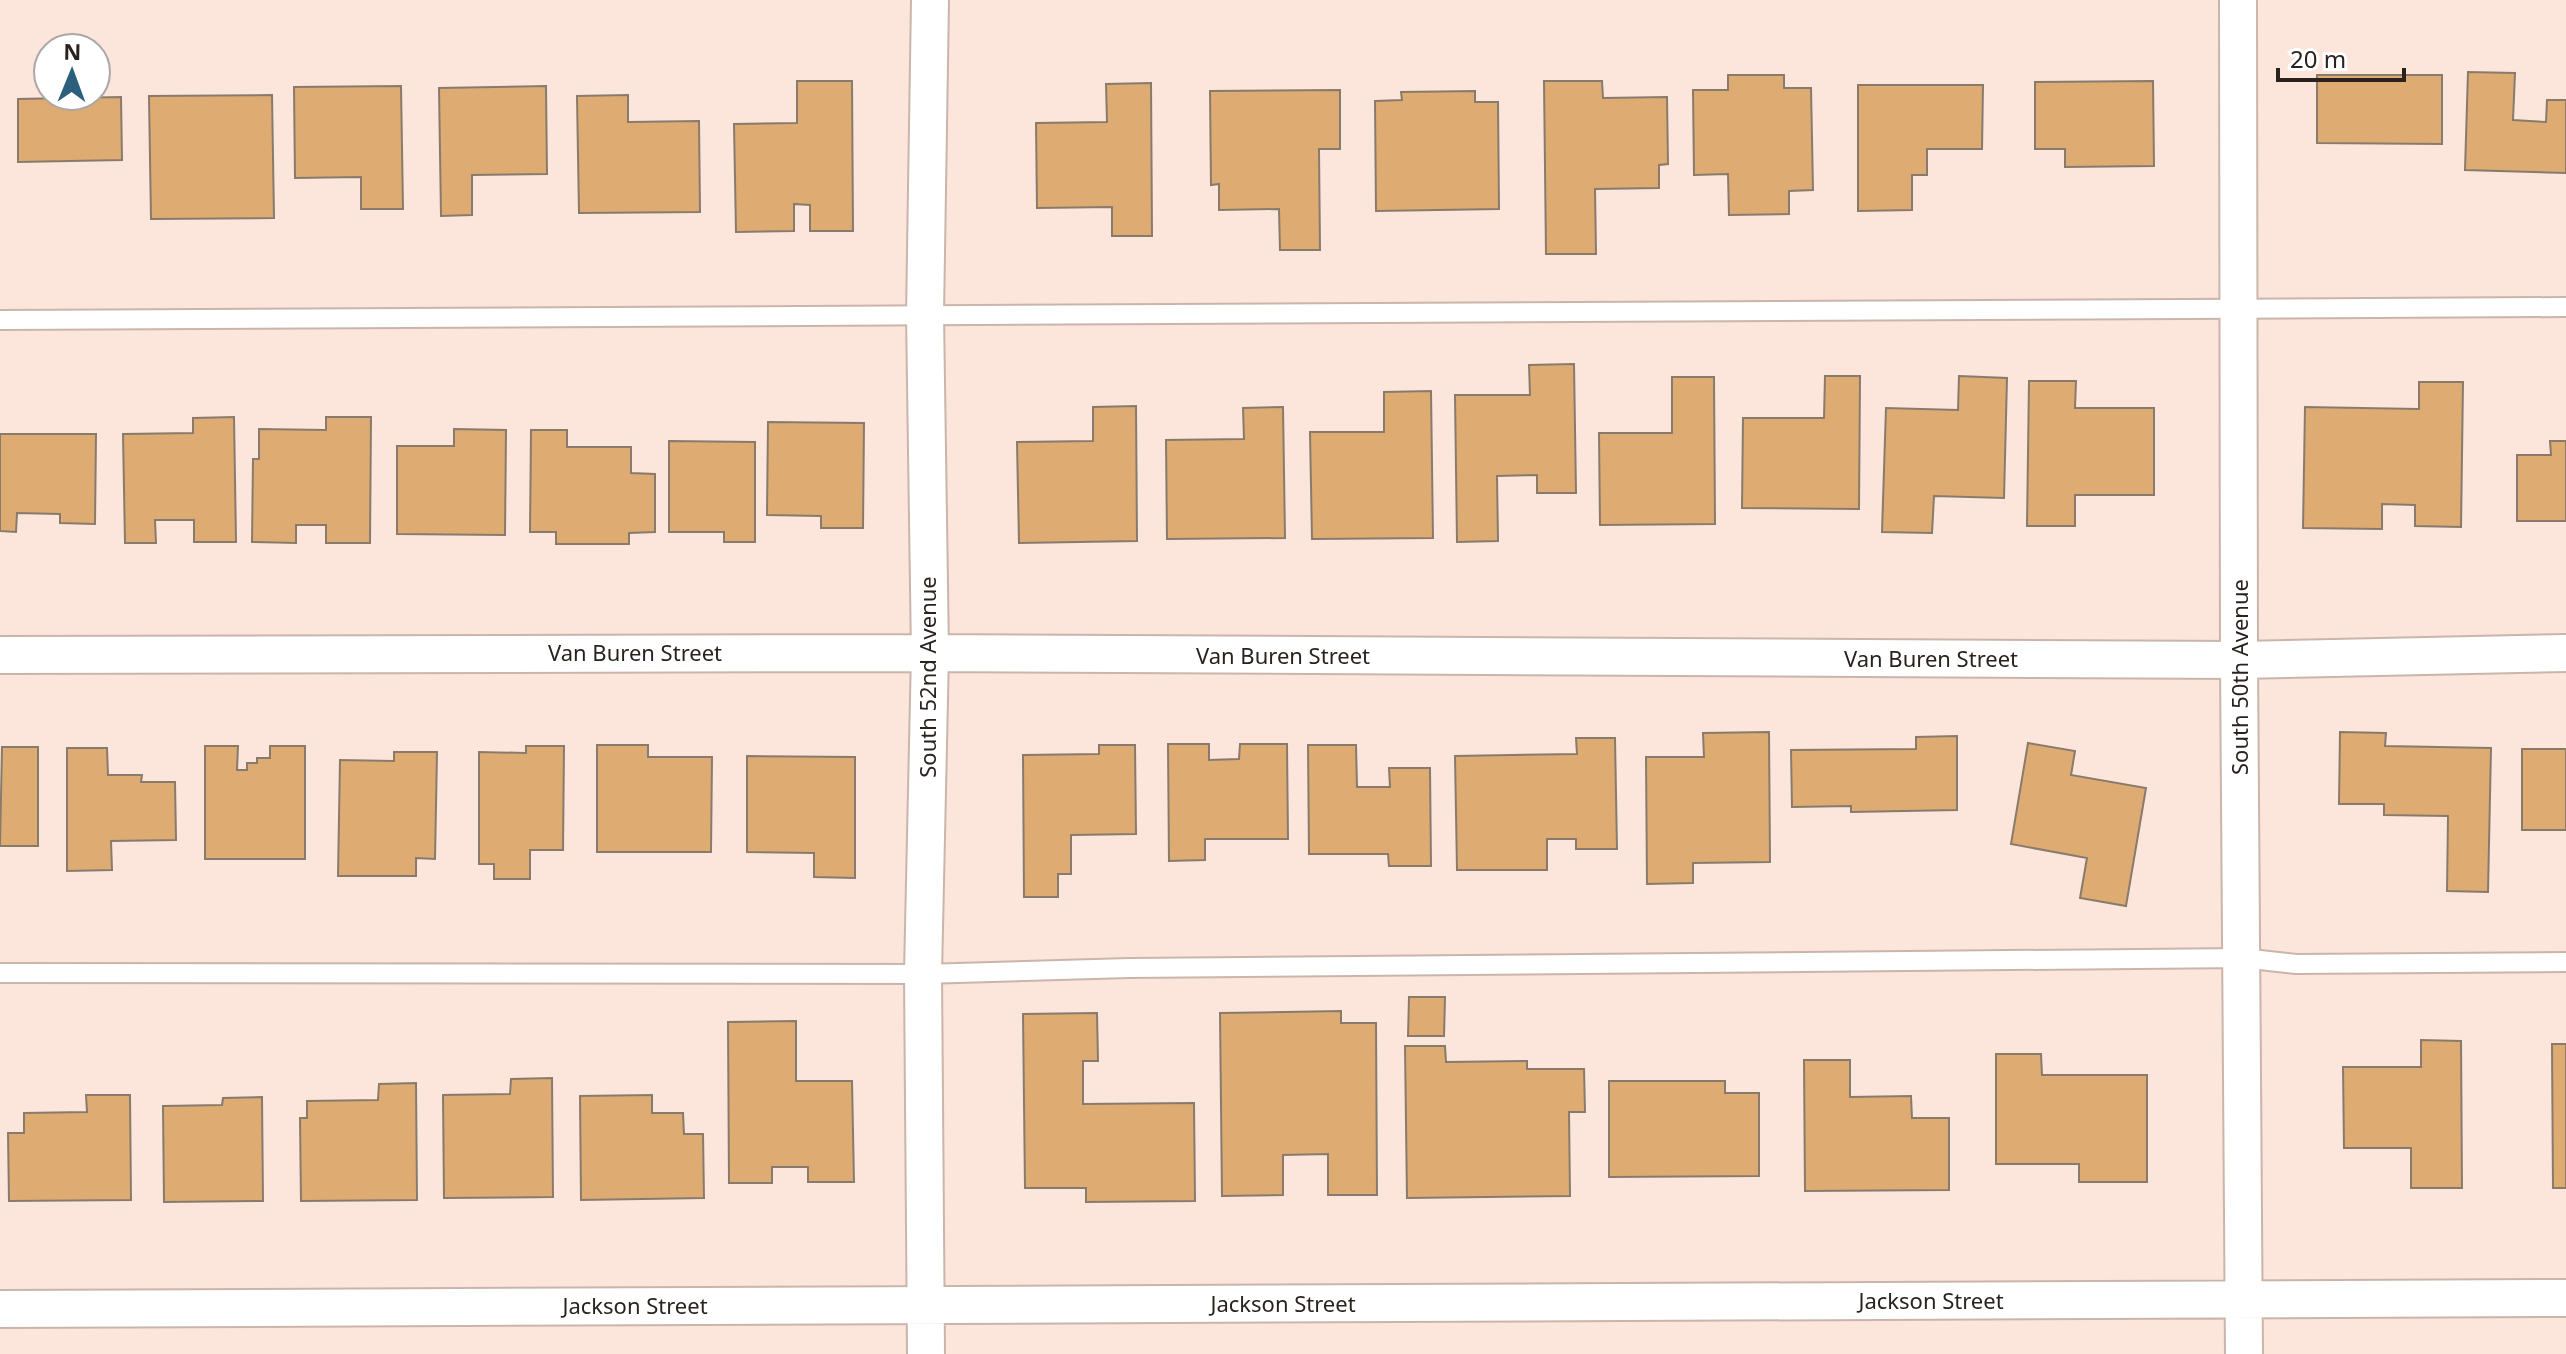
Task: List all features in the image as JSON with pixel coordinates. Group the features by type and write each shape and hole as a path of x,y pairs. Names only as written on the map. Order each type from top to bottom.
{"street":[{"name":"South 52nd Avenue","path":"926,1354 923,974 930,653 925,315 930,0"},
{"name":"South 50th Avenue","path":"2238,0 2244,1354"},
{"name":"Van Buren Street","path":"0,655 930,653 2239,660 2566,653"},
{"name":"Jackson Street","path":"0,1309 2566,1298"}],"lane":[{"path":"0,320 2566,307"},
{"path":"0,973 923,974 1161,968 2242,958 2296,964 2566,962"}],"building":[{"path":"2468,72 2515,73 2513,120 2546,122 2547,100 2566,100 2566,173 2465,170"},
{"path":"1728,75 1784,75 1784,88 1811,88 1813,190 1789,191 1789,214 1729,215 1728,174 1694,175 1693,90 1728,90"},
{"path":"2317,75 2442,75 2442,144 2317,143"},
{"path":"797,81 852,81 853,231 810,231 810,205 794,204 794,231 736,232 734,124 797,123"},
{"path":"1544,81 1602,81 1603,98 1667,97 1668,164 1659,165 1659,188 1595,189 1596,254 1546,254"},
{"path":"2153,81 2154,166 2065,167 2065,149 2035,149 2035,82"},
{"path":"1151,83 1152,236 1112,236 1112,207 1037,208 1036,123 1107,122 1106,84"},
{"path":"1858,85 1983,85 1982,149 1927,149 1927,175 1912,175 1912,210 1858,211"},
{"path":"401,86 403,209 361,209 361,177 295,178 294,87"},
{"path":"546,86 547,174 472,175 472,215 441,216 439,88"},
{"path":"1340,90 1340,149 1319,149 1320,250 1280,250 1279,209 1219,210 1219,184 1211,185 1210,91"},
{"path":"1475,91 1475,102 1498,102 1499,209 1376,211 1375,101 1402,100 1401,92"},
{"path":"272,95 274,218 151,219 149,96"},
{"path":"628,95 628,122 699,121 700,212 579,213 577,96"},
{"path":"112,97 121,97 122,160 18,162 18,99 32,99 32,112 112,112"},
{"path":"1574,364 1576,493 1537,493 1537,475 1497,476 1498,541 1457,542 1455,395 1530,395 1529,365"},
{"path":"1825,376 1860,376 1859,509 1742,508 1743,418 1824,418"},
{"path":"1959,376 2007,378 2004,498 1934,496 1932,533 1882,532 1886,408 1958,410"},
{"path":"1672,377 1714,377 1715,524 1600,525 1599,433 1672,433"},
{"path":"2029,381 2076,381 2075,408 2154,408 2154,495 2075,495 2075,526 2027,526"},
{"path":"2419,382 2463,382 2461,527 2415,526 2415,505 2382,504 2382,529 2303,528 2305,407 2419,409"},
{"path":"1431,391 1433,538 1312,539 1310,432 1384,432 1384,392"},
{"path":"1136,406 1137,541 1019,543 1017,442 1093,441 1093,407"},
{"path":"1283,407 1285,538 1167,539 1166,440 1244,439 1243,408"},
{"path":"234,417 236,542 194,542 194,520 155,520 156,543 125,543 123,434 193,433 193,418"},
{"path":"326,417 371,417 370,543 326,543 326,525 296,525 296,543 252,542 253,459 259,459 259,429 326,430"},
{"path":"768,422 864,423 863,528 821,528 821,516 767,515"},
{"path":"454,429 506,430 505,535 397,534 397,446 454,446"},
{"path":"531,430 567,430 567,447 631,447 631,473 655,474 655,532 629,533 629,544 556,544 556,532 530,532"},
{"path":"0,434 96,434 95,524 60,523 60,514 17,513 16,532 0,531"},
{"path":"669,441 755,442 755,542 724,542 724,532 669,532"},
{"path":"2550,441 2566,441 2566,521 2517,521 2517,455 2551,455"},
{"path":"1769,732 1770,862 1693,863 1693,883 1647,884 1646,757 1704,757 1703,733"},
{"path":"2340,732 2386,733 2385,746 2491,748 2488,892 2447,891 2448,816 2384,815 2384,804 2339,804"},
{"path":"1957,736 1957,810 1851,812 1851,806 1792,807 1791,750 1916,749 1916,737"},
{"path":"1576,738 1615,738 1617,849 1576,849 1576,839 1547,839 1547,870 1457,870 1455,756 1577,754"},
{"path":"2028,743 2075,751 2071,775 2146,788 2126,906 2080,898 2087,858 2011,844"},
{"path":"1168,744 1209,744 1209,760 1239,759 1240,744 1287,744 1288,839 1205,839 1205,860 1169,861"},
{"path":"597,745 648,745 648,757 712,757 711,852 597,852"},
{"path":"1099,745 1135,745 1136,834 1071,835 1071,874 1058,874 1058,897 1024,897 1023,755 1099,754"},
{"path":"1308,745 1356,745 1357,787 1390,787 1389,768 1430,768 1431,866 1389,866 1388,854 1309,854"},
{"path":"205,746 238,746 237,770 247,770 247,763 257,763 257,758 270,758 270,746 305,746 305,859 205,859"},
{"path":"526,746 564,746 563,850 530,850 530,879 494,879 494,864 479,864 479,752 526,753"},
{"path":"2,747 38,747 38,846 0,846"},
{"path":"67,748 107,748 108,775 142,775 141,782 175,782 176,840 111,841 112,870 67,871"},
{"path":"2522,749 2566,749 2566,830 2522,830"},
{"path":"394,752 437,752 435,859 416,858 416,876 338,876 340,760 394,761"},
{"path":"747,756 855,757 855,878 814,877 814,853 747,852"},
{"path":"1409,997 1445,997 1444,1036 1408,1036"},
{"path":"1341,1011 1341,1023 1376,1023 1377,1195 1328,1195 1328,1154 1283,1155 1283,1195 1222,1196 1220,1013"},
{"path":"1097,1013 1098,1061 1083,1061 1083,1104 1194,1103 1195,1201 1086,1202 1086,1188 1025,1188 1023,1014"},
{"path":"796,1021 796,1081 852,1081 854,1182 808,1182 808,1167 772,1167 772,1183 729,1183 728,1022"},
{"path":"2421,1040 2461,1041 2462,1188 2411,1188 2411,1148 2344,1148 2343,1067 2421,1067"},
{"path":"2552,1044 2566,1044 2566,1188 2553,1188"},
{"path":"1405,1046 1445,1046 1446,1062 1527,1061 1527,1069 1584,1069 1585,1112 1569,1112 1570,1196 1407,1198"},
{"path":"1996,1054 2041,1054 2042,1075 2147,1075 2147,1182 2079,1182 2079,1164 1996,1164"},
{"path":"1804,1060 1850,1060 1850,1097 1911,1096 1912,1118 1949,1118 1949,1190 1805,1191"},
{"path":"552,1078 553,1197 444,1198 443,1095 510,1094 511,1079"},
{"path":"1609,1081 1725,1081 1725,1093 1759,1093 1759,1176 1609,1177"},
{"path":"416,1083 417,1200 301,1201 300,1118 307,1118 307,1101 378,1100 379,1084"},
{"path":"86,1095 130,1095 131,1200 9,1201 8,1133 24,1133 24,1113 87,1112"},
{"path":"652,1095 652,1113 683,1113 684,1134 703,1134 704,1198 581,1200 580,1096"},
{"path":"262,1097 263,1201 164,1202 163,1106 222,1105 223,1098"}]}
